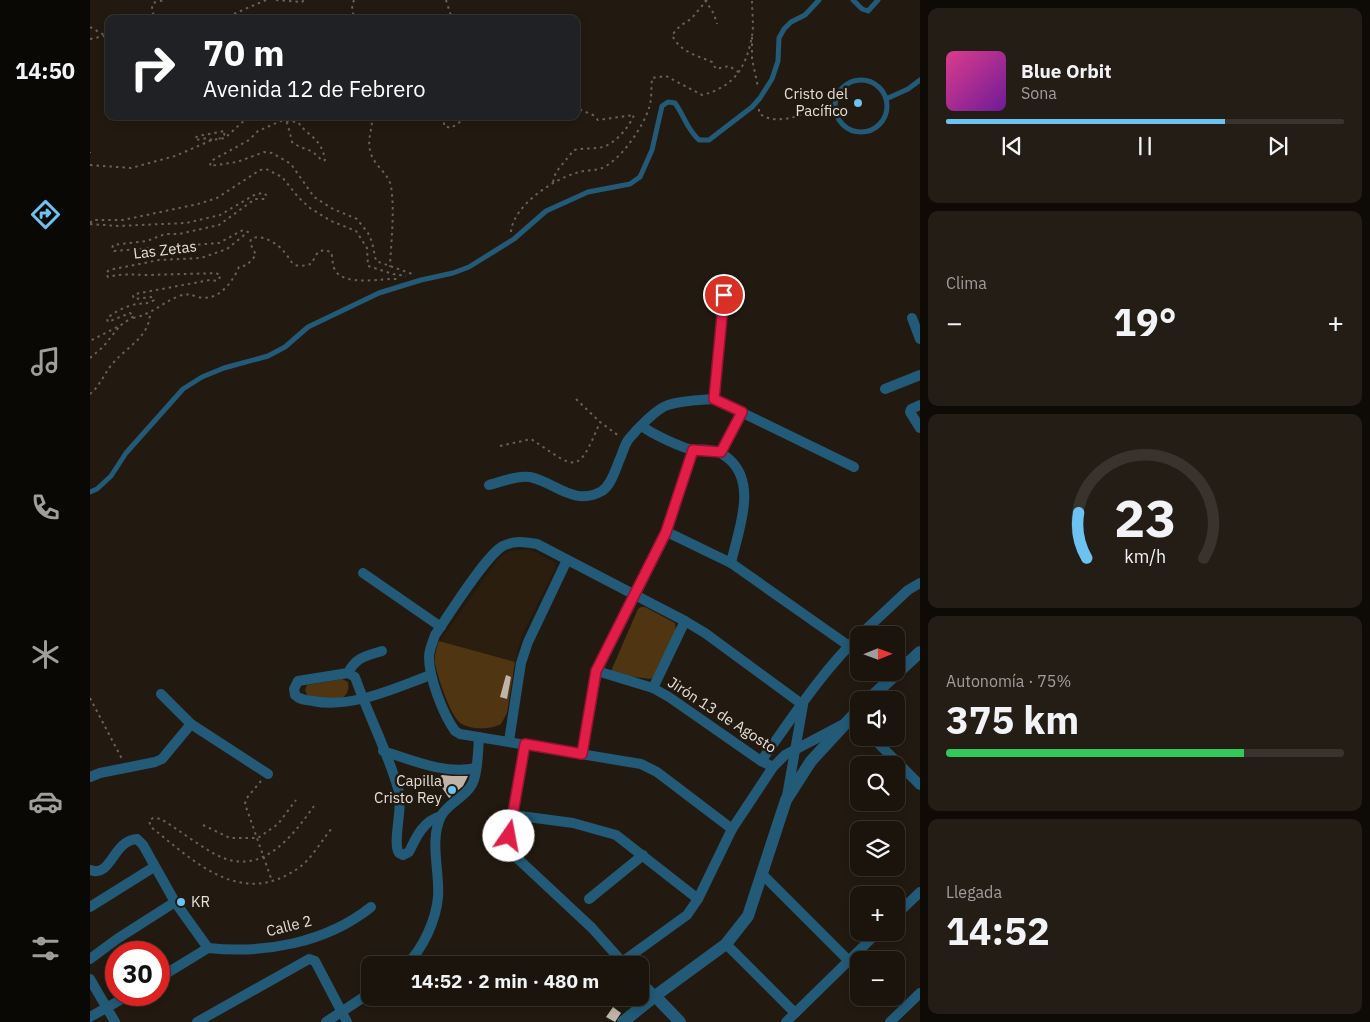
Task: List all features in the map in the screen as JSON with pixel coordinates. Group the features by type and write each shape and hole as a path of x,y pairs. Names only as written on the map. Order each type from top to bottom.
{"street":[{"path":"714,399 724,295"},
{"path":"912,318 920,339"},
{"path":"885,389 920,375"},
{"path":"488,485 516,478 530,477 573,495 588,496 596,494 605,489 627,441 642,426 666,405 691,400 714,399 854,467"},
{"path":"920,405 911,409 910,412 920,428"},
{"path":"721,452 742,412"},
{"path":"642,426 649,433 693,450 721,452 734,463 742,474 744,505 731,564"},
{"path":"582,754 596,671 666,532 693,450"},
{"path":"666,532 731,564 848,646 761,761"},
{"path":"732,829 657,772 641,764 479,737 455,731 431,676 429,656 431,646 440,627 496,552 503,546 521,541 537,544 705,633 802,705"},
{"path":"508,741 523,656 567,560"},
{"path":"363,573 440,627"},
{"path":"870,626 920,580"},
{"path":"653,688 685,621"},
{"path":"348,673 354,662 382,651"},
{"path":"878,691 920,652"},
{"name":"Jirón 13 de Agosto","path":"596,671 653,688 669,697 761,761 773,767"},
{"path":"431,676 362,699 325,704 302,699 295,695 296,684 298,682 348,673 355,677 362,699 399,793 399,829 396,848 400,854 409,852 425,825 435,818 442,816 472,786 475,778 479,737"},
{"path":"161,694 191,724 268,774"},
{"path":"624,1022 654,996 726,944 748,916 786,800 802,705"},
{"path":"634,956 687,915 698,899 732,829 773,767 785,755 796,748 850,720"},
{"path":"90,777 162,759 191,724"},
{"path":"786,800 810,761 842,725"},
{"path":"525,744 509,836 509,847 516,857 592,928 617,956"},
{"path":"882,746 918,778"},
{"path":"383,751 445,769 460,771 476,768"},
{"path":"513,814 573,823 616,835 698,899"},
{"path":"414,956 419,950 428,931 438,897 435,852 442,816"},
{"path":"90,870 101,870 107,866 123,843 129,840 137,840 143,845 175,902 208,948 170,971"},
{"path":"589,899 642,855"},
{"path":"90,907 154,867"},
{"path":"763,874 848,962"},
{"path":"905,906 920,892"},
{"path":"90,959 117,939 175,902"},
{"name":"Calle 2","path":"208,948 232,951 256,950 302,942 342,925 371,907"},
{"path":"786,1022 869,941"},
{"path":"726,944 795,1013"},
{"path":"197,1022 310,959 316,961 347,1022"},
{"path":"90,979 115,1022"},
{"path":"649,991 680,1022"},
{"path":"890,1022 920,993"},
{"path":"326,1022 361,999"},
{"path":"90,1017 110,1006"}],"lane":[{"path":"90,492 97,489 111,476 126,453 183,389 202,377 224,368 268,356 285,347 308,326 379,293 469,267 510,242 546,211 588,192 630,184 640,178 652,150 662,106 668,102 675,103 682,112 689,131 699,140 709,140 752,107 760,98 772,79 778,61 779,38 784,29 791,22 805,15 819,0"},
{"path":"854,0 862,10 868,11 878,0"},
{"path":"859,80 868,80 876,84 886,99 884,116 874,128 866,131 850,129 843,125 838,118 835,103 842,87 850,82 859,80"},
{"path":"886,99 908,90 920,80"}],"path":[{"path":"154,15 151,8 153,2 164,0"},
{"path":"231,15 266,0"},
{"path":"276,0 302,2 304,0"},
{"path":"353,15 352,6 354,0"},
{"path":"446,0 451,15"},
{"path":"717,24 706,0 691,19 680,26 672,35 682,50 712,62 716,69 729,66 740,73"},
{"path":"752,0 752,59 760,98 759,113 767,119 781,120 835,103"},
{"path":"90,27 104,36"},
{"path":"510,242 511,225 526,204 552,183 576,172 603,168 626,149 643,124 650,107 652,78 666,76 702,95 719,91 740,73 752,35"},
{"path":"90,39 104,36"},
{"path":"552,183 556,172 574,150 588,147 604,147 621,134 634,115 598,120 593,115 580,110"},
{"path":"90,165 131,168 175,156 212,140 229,135 245,120"},
{"path":"286,120 292,142 297,146 313,151 324,160 324,156 314,136 304,131 298,122 286,120 258,131 249,140 212,161 210,166 237,162 264,152 291,164 314,197 333,209 357,219 372,242 376,261 390,268 413,274 421,280"},
{"path":"372,120 368,139 372,156 390,183 393,203 390,268"},
{"path":"444,120 444,126 451,128 463,120"},
{"path":"212,140 207,138 196,140 195,138 225,131 224,135 219,139"},
{"name":"Las Zetas","path":"90,223 93,220 129,219 198,204 217,198 246,178 260,170 266,169 286,180 299,198 310,208 331,221 356,231 367,248 368,266 421,280"},
{"name":"Las Zetas","path":"90,223 118,226 148,226 165,222 186,223 220,215 256,194 264,193 266,195 265,199 255,199 219,225 188,232 165,234 147,241 113,245 112,249 114,251 168,246 192,246 218,243 243,230 248,232 227,249 201,258 159,260 109,270 106,273 108,277 122,274 216,273 220,275 217,281 210,280 135,294 133,296 134,299 149,296 154,300 152,303 130,305 111,315 107,321 111,322 130,313 133,314 134,318"},
{"path":"90,341 134,318 150,314 181,296 194,294 198,297 210,296 224,291 239,267 253,260 256,252 252,249 250,241 255,237 261,237 275,244 285,252 290,261 301,266 311,264 320,251 331,252 334,259 334,269 339,275 354,280 421,280"},
{"path":"90,394 113,363 141,337 150,324 150,314"},
{"path":"90,358 103,347 121,326"},
{"path":"576,399 600,422 627,441"},
{"path":"500,446 525,438 531,439 563,461 574,463 580,461 588,452 600,422"},
{"path":"90,698 127,768"},
{"path":"268,774 246,799 245,804 265,856 272,881"},
{"path":"203,825 230,838 258,838 278,824 296,800"},
{"path":"314,806 296,832 277,849 265,856 242,863 224,858 161,818 153,818 149,821 152,827 191,860 218,877 236,882 259,884 282,878 302,866 332,828"}],"shaded area":[{"path":"529,549 555,563 555,569 521,637 515,662 440,641 499,558 510,551"},
{"path":"645,607 675,623 676,631 654,677 650,679 613,674 611,671 638,609"},
{"path":"439,641 515,662 507,713 501,724 491,727 474,728 463,725 455,717 444,694 435,664"},
{"path":"342,679 348,682 348,687 347,694 341,699 308,697 305,690 307,685"}],"building":[{"path":"506,675 511,677 507,699 500,697"},
{"name":"Capilla Cristo Rey","path":"442,775 468,776 463,786 449,798 436,779"},
{"path":"613,1007 621,1013 615,1022 606,1017"}],"place":[{"name":"Cristo del Pacífico","path":"858,103"},
{"name":"Capilla Cristo Rey","path":"452,790"},
{"name":"KR","path":"181,902"}],"route":[{"path":"509,836 525,744 582,754 588,708 596,671 666,532 693,450 708,449 721,452 742,412 714,399 724,295"}]}
